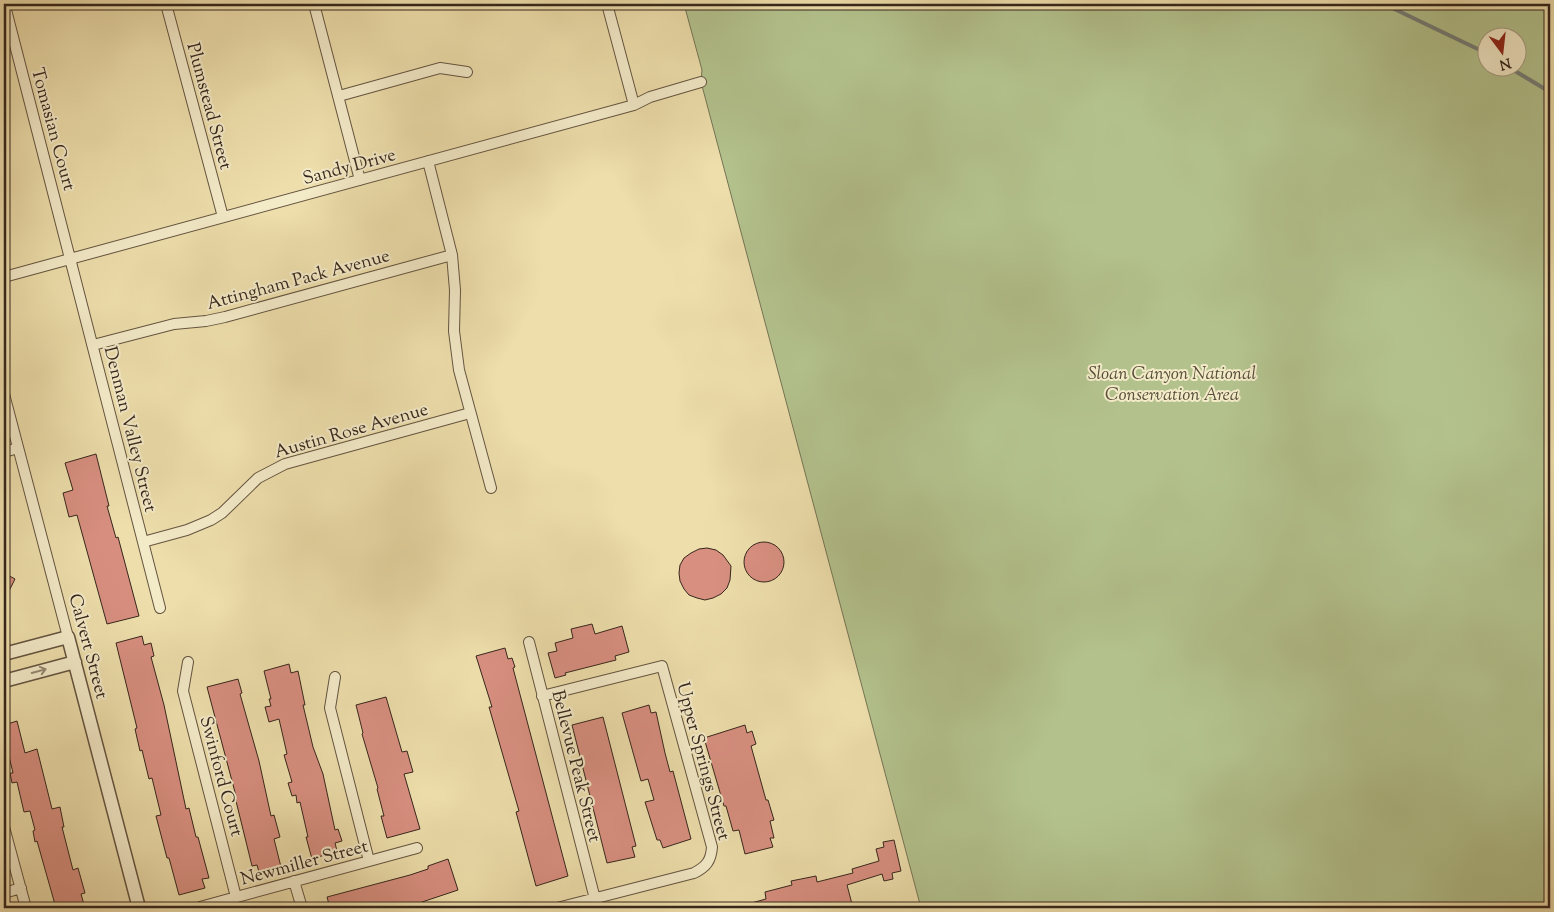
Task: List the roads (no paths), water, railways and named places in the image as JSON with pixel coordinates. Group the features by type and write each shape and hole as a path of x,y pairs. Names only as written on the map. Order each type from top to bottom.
{"street":[{"name":"Plumstead Street","path":"166,4 223,217"},
{"path":"314,4 360,180"},
{"path":"607,4 634,105"},
{"name":"Tomasian Court","path":"5,6 71,259"},
{"path":"338,96 440,68 467,72"},
{"name":"Sandy Drive","path":"4,277 634,105 650,97 701,82"},
{"path":"428,161 452,255 455,290 454,331 457,354 470,413 491,488"},
{"name":"Attingham Pack Avenue","path":"93,345 174,324 225,317 452,255"},
{"name":"Denman Valley Street","path":"71,259 160,608"},
{"name":"Calvert Street","path":"4,394 139,908"},
{"name":"Austin Rose Avenue","path":"143,542 187,530 211,520 222,513 258,478 285,464 470,413"},
{"path":"4,452 18,448"},
{"path":"4,654 68,637"},
{"name":"Bellevue Peak Street","path":"529,642 542,696 598,898 604,908"},
{"path":"4,681 75,662"},
{"name":"Swinford Court","path":"188,662 183,691 236,897"},
{"name":"Upper Springs Street","path":"542,696 662,666 710,837 712,847 708,863 694,873 598,898"},
{"path":"335,677 330,708 369,861"},
{"path":"4,827 26,908"},
{"name":"Newmiller Street","path":"200,907 417,848"},
{"path":"294,881 302,908"},
{"path":"4,893 21,888"},
{"path":"557,908 598,898"}],"waterway":[{"path":"1384,4 1476,48"},
{"path":"1526,78 1550,92"}],"park label":[{"name":"Sloan Canyon National Conservation Area","path":"1172,383"}]}
